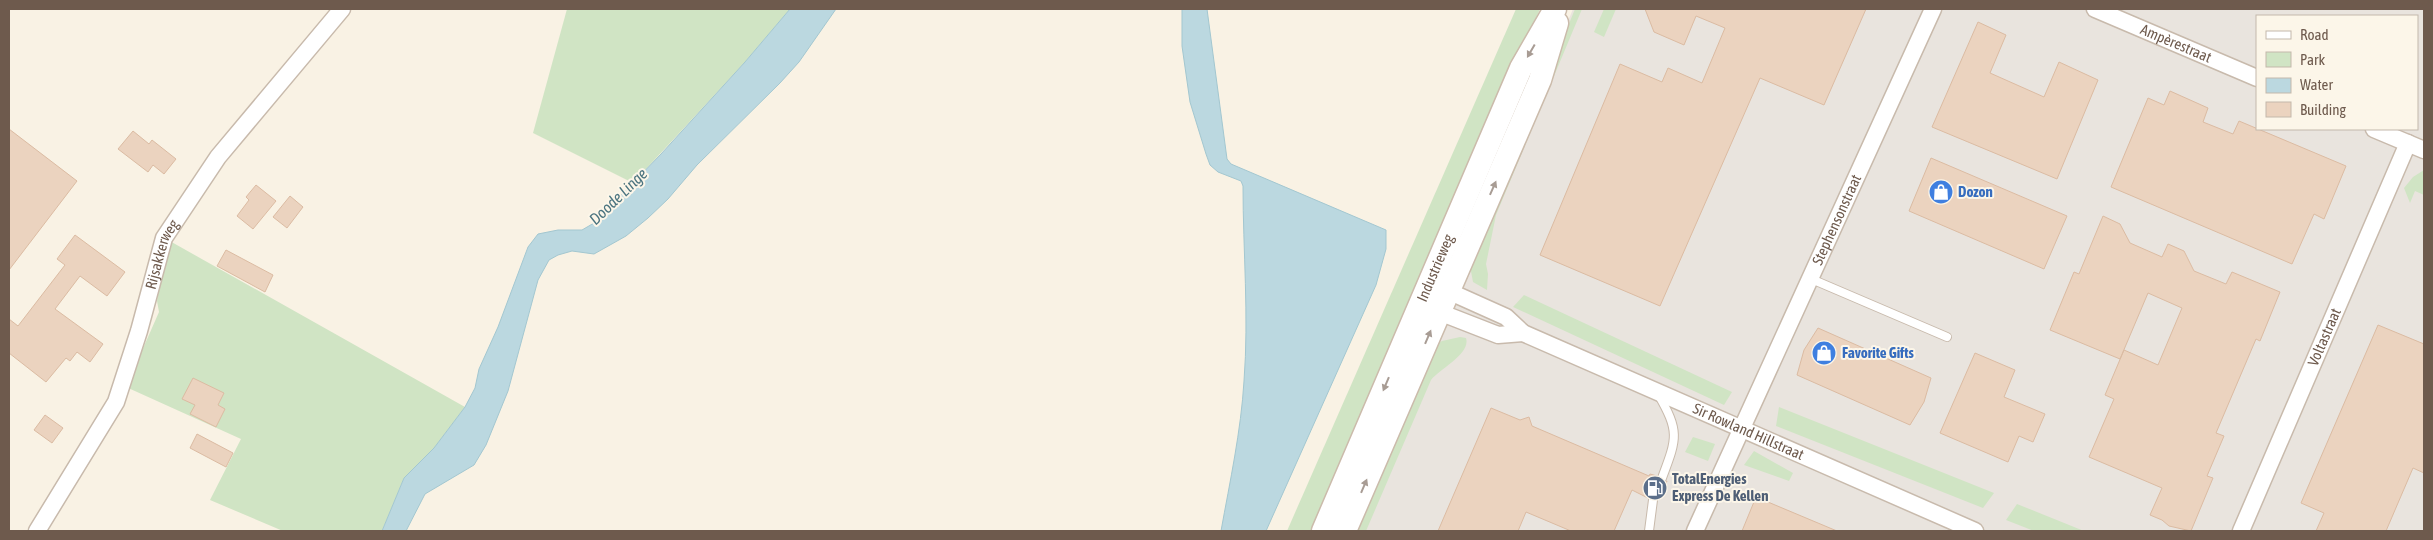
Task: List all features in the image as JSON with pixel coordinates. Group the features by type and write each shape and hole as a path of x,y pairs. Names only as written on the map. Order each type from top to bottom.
{"main road":[{"name":"Industrieweg","path":"1323,531 1521,68 1555,9"},
{"name":"Industrieweg","path":"1345,531 1540,80 1561,9"}],"street":[{"name":"Rijsakkerweg","path":"37,531 116,402 139,331 164,238 218,157 342,9"},
{"name":"Stephensonstraat","path":"1695,531 1739,429 1933,9"},
{"name":"Ampèrestraat","path":"2095,9 2256,78"},
{"path":"2376,130 2424,150"},
{"name":"Voltastraat","path":"2241,531 2408,143"},
{"name":"Sir Rowland Hillstraat","path":"1426,291 1448,291 1506,317 1523,333 1974,531"},
{"path":"1426,291 1439,312"},
{"name":"Sir Rowland Hillstraat","path":"1439,312 1498,335 1523,333"}],"lane":[{"path":"1809,278 1947,337"},
{"path":"1656,390 1672,418 1676,433 1673,451 1662,478"},
{"path":"1649,531 1653,500"}],"shaded area":[{"path":"1573,9 2424,9 2424,531 1354,531"}],"green space":[{"path":"567,9 790,9 745,62 633,183 533,133"},
{"path":"1516,9 1540,9 1312,531 1287,531"},
{"path":"1575,9 1582,9 1496,215 1486,264 1488,274 1487,290 1473,282 1470,266"},
{"path":"1604,9 1616,9 1604,37 1594,32"},
{"path":"2424,170 2424,195 2415,191 2410,203 2404,188 2413,177"},
{"path":"168,240 465,407 434,448 404,478 382,531 283,531 210,500 241,439 126,387 159,312 157,301"},
{"path":"1524,295 1732,392 1724,405 1513,307"},
{"path":"1460,337 1466,338 1464,350 1431,380 1366,531 1348,531 1432,347 1442,341"},
{"path":"1779,407 1994,493 1983,508 1776,426"},
{"path":"1693,437 1715,444 1708,461 1685,452"},
{"path":"1754,451 1793,473 1789,481 1744,465"},
{"path":"2017,504 2084,531 2034,531 2006,520"}],"water":[{"path":"790,9 836,9 799,62 697,165 668,199 648,218 626,236 594,254 572,251 549,260 538,280 508,391 486,445 474,465 425,494 406,531 382,531 404,478 434,448 465,407 475,388 479,369 498,327 528,247 538,234 558,230 582,230 594,223 661,154 745,62"},
{"path":"1182,9 1207,9 1227,159 1231,164 1386,230 1386,249 1376,285 1266,531 1221,531 1243,400 1246,308 1243,186 1241,181 1218,172 1210,165 1206,154 1190,102 1182,46"}],"building":[{"path":"1645,9 1866,9 1824,105 1760,78 1660,306 1540,255 1620,64 1662,82 1668,68 1702,83 1725,28 1696,16 1684,45 1654,32"},
{"path":"1978,22 2006,35 1990,73 2044,97 2059,62 2098,80 2057,179 1932,127"},
{"path":"2170,91 2208,108 2203,122 2233,134 2239,121 2256,128 2256,130 2260,130 2346,166 2324,219 2314,214 2292,264 2111,187 2148,98 2164,105"},
{"path":"9,129 77,181 9,270"},
{"path":"133,131 149,144 152,140 176,159 164,174 153,165 148,172 118,149"},
{"path":"1931,158 2067,216 2044,269 1909,211"},
{"path":"256,185 276,201 253,229 237,216 249,200 246,197"},
{"path":"290,196 303,207 287,228 273,217"},
{"path":"2103,216 2120,224 2130,243 2162,257 2168,244 2184,251 2194,271 2226,284 2232,272 2280,292 2260,341 2256,339 2216,433 2224,436 2207,476 2213,478 2191,531 2169,526 2162,520 2150,515 2162,488 2089,457 2114,399 2105,395 2124,350 2158,365 2182,308 2148,293 2120,359 2050,330 2074,272 2079,274"},
{"path":"75,235 125,272 107,296 80,276 55,309 103,344 90,362 77,352 70,361 66,358 46,382 9,353 9,319 18,326 65,265 57,259"},
{"path":"226,250 273,275 265,292 217,266"},
{"path":"2378,325 2424,344 2424,473 2413,468 2386,531 2316,531 2324,513 2301,503"},
{"path":"1818,328 1931,378 1924,402 1910,425 1797,375 1804,350"},
{"path":"1975,353 2015,370 2004,397 2045,414 2033,442 2019,436 2008,462 1940,433"},
{"path":"193,378 224,393 218,405 225,409 216,427 190,414 195,405 182,399"},
{"path":"1491,408 1520,420 1529,417 1532,426 1649,476 1650,474 1657,476 1660,483 1667,481 1659,500 1654,495 1648,498 1632,490 1614,531 1571,531 1526,512 1518,531 1438,531"},
{"path":"45,415 63,428 52,443 34,430"},
{"path":"197,434 233,453 226,467 190,448"},
{"path":"1756,497 1837,531 1742,531"}],"place":[{"name":"Dozon","path":"1941,192"},
{"name":"Favorite Gifts","path":"1824,353"},
{"name":"TotalEnergies Express De Kellen","path":"1655,488"}],"water label":[{"name":"Doode Linge","path":"618,196"}]}
